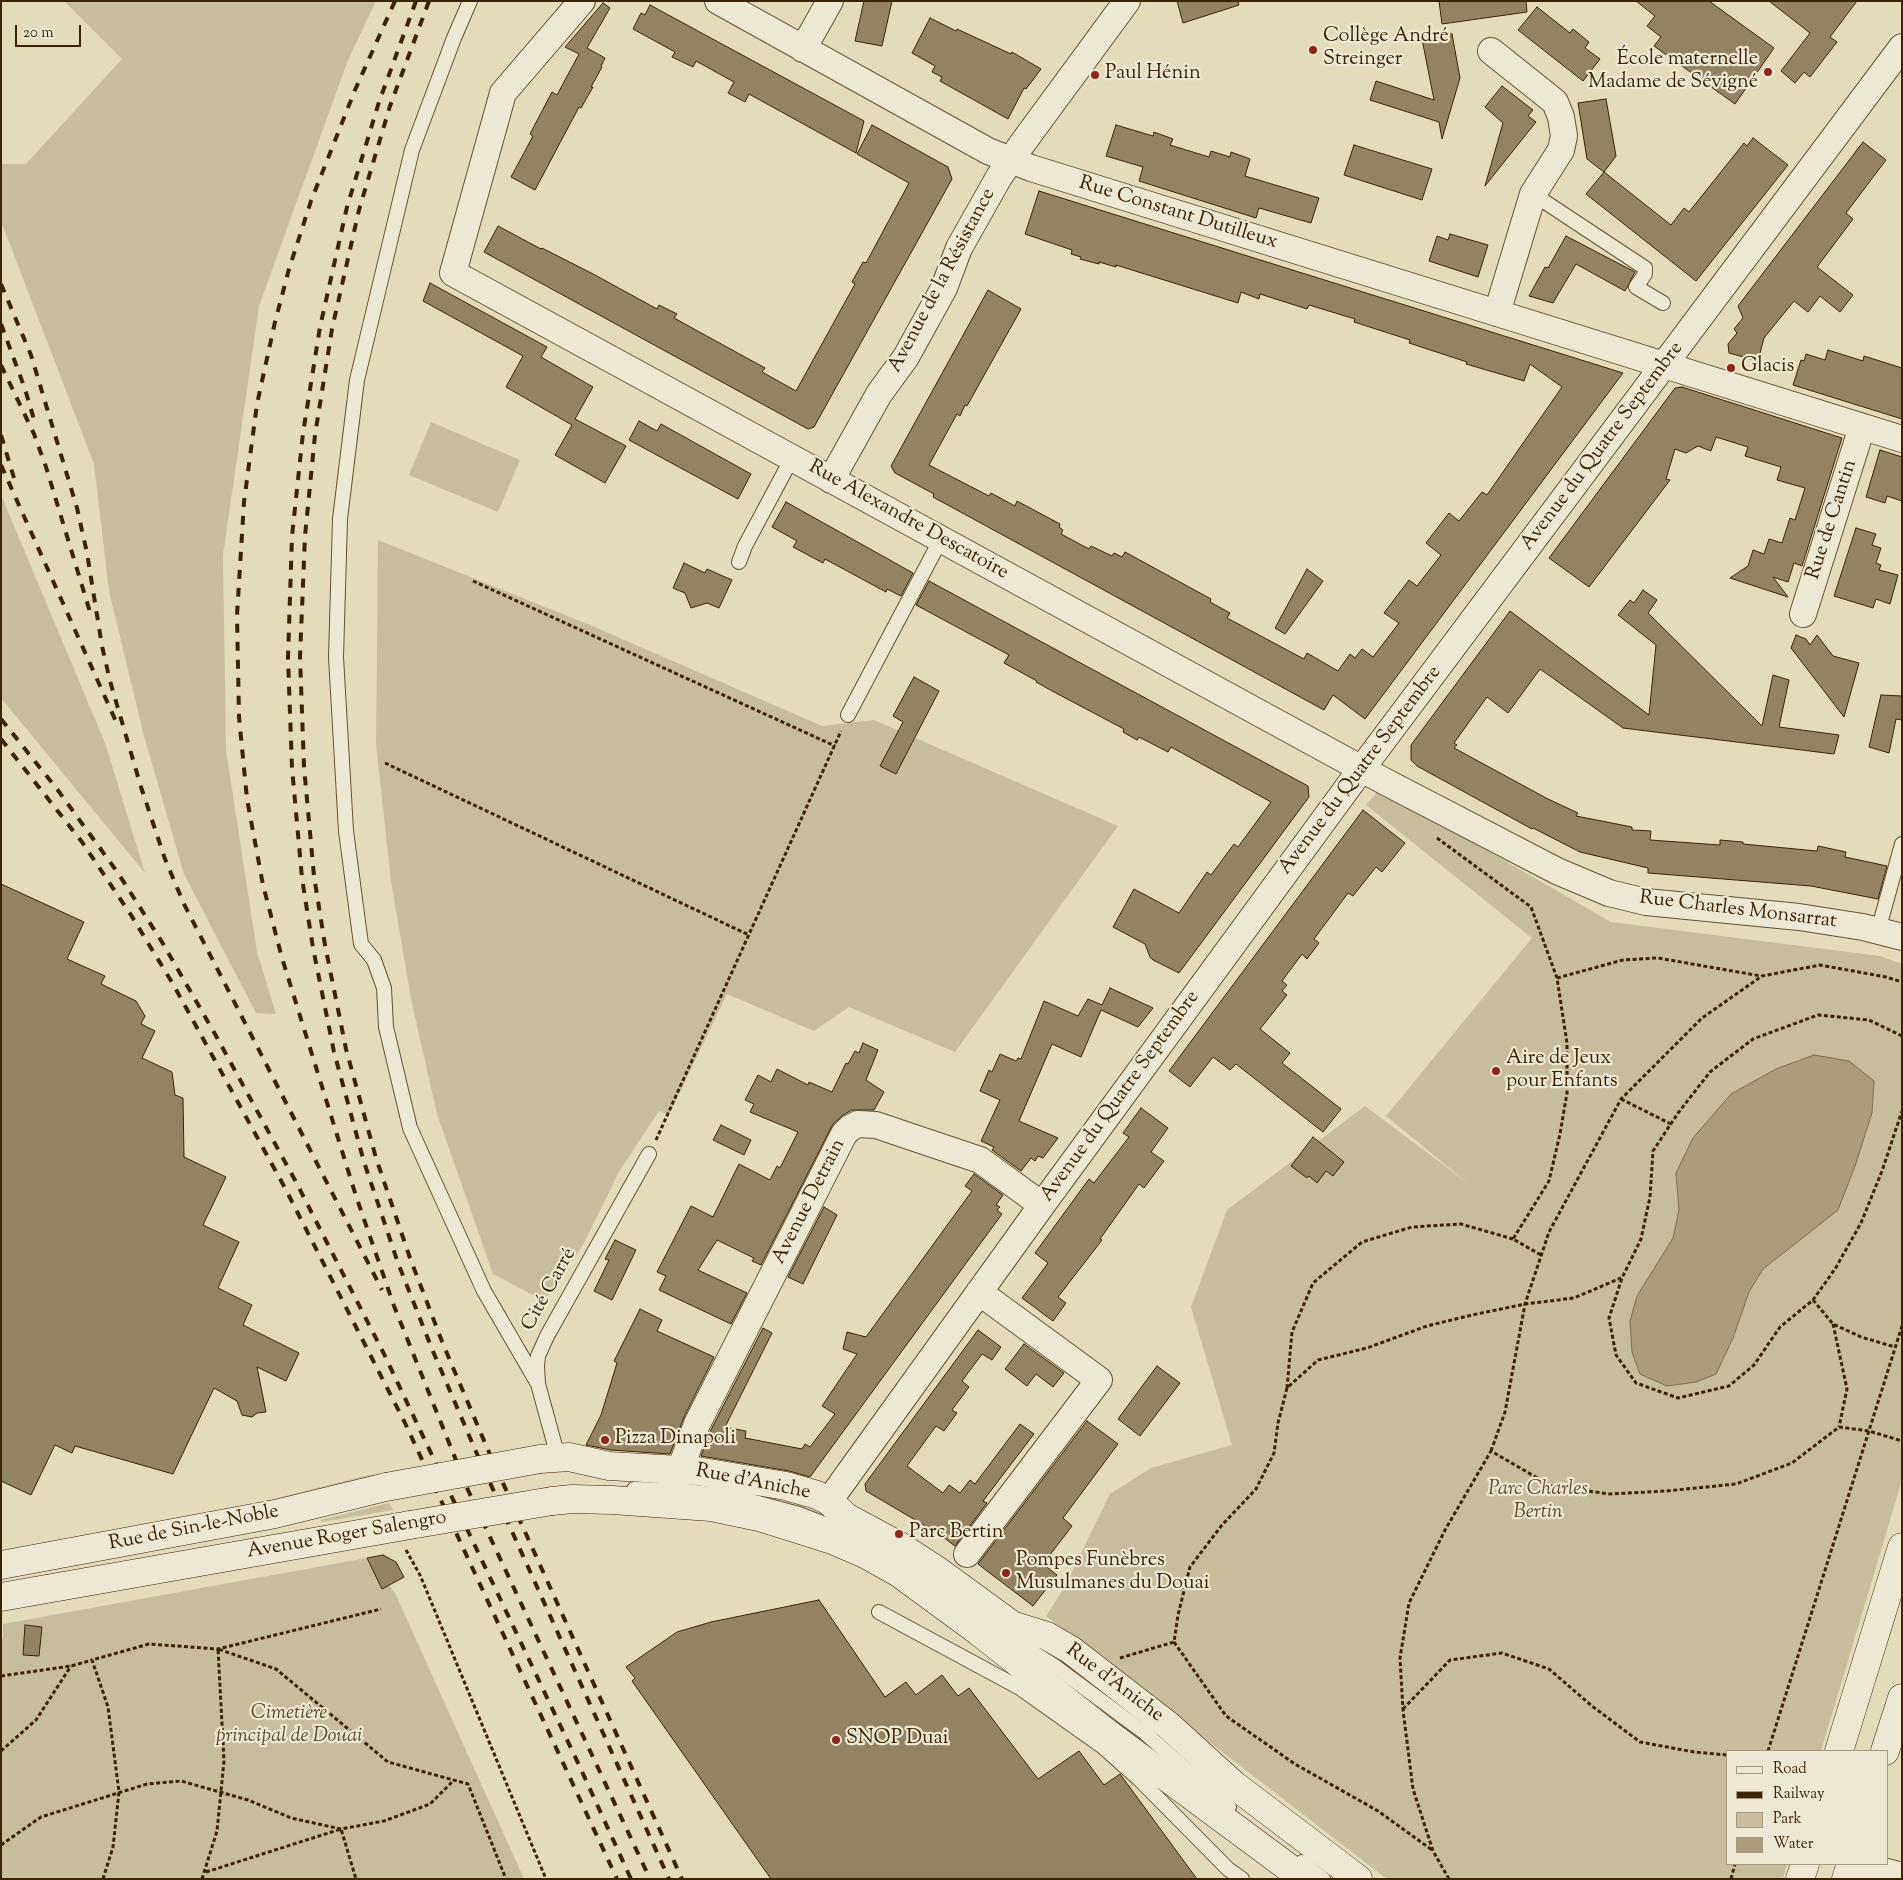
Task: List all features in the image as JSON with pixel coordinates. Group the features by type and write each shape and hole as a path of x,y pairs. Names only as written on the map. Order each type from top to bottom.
{"main road":[{"name":"Rue d'Aniche","path":"386,1492 578,1458 609,1466 726,1475 786,1486 812,1493 938,1571 1012,1625 1046,1636 1092,1666 1169,1726 1234,1785 1358,1879"},
{"name":"Rue de Sin-le-Noble","path":"1,1565 386,1492"},
{"name":"Avenue Roger Salengro","path":"1,1597 551,1495 572,1499 695,1505"},
{"name":"Rue d'Aniche","path":"695,1505 759,1517 846,1545 884,1563 978,1631 1108,1733 1304,1879"},
{"path":"1839,1750 1902,1547"},
{"path":"1886,1750 1902,1698"},
{"path":"1800,1879 1805,1865"},
{"path":"1846,1879 1851,1865"}],"street":[{"name":"Rue Alexandre Descatoire","path":"582,1 503,93 453,274 1363,768"},
{"name":"Rue Constant Dutilleux","path":"718,1 988,151 1010,160 1902,439"},
{"path":"803,49 830,1"},
{"name":"Avenue de la Résistance","path":"831,480 879,394 906,357 944,288 959,248 1010,160 1126,1"},
{"name":"Avenue du Quatre Septembre","path":"837,1509 979,1292 1042,1205 1363,768 1902,47"},
{"path":"1491,51 1555,102 1561,117 1564,136 1561,150 1533,194 1497,313"},
{"name":"Rue de Cantin","path":"1803,614 1862,427"},
{"name":"Rue Charles Monsarrat","path":"1363,768 1557,871 1609,893 1668,906 1792,916 1890,934"},
{"name":"Avenue Detrain","path":"680,1470 697,1424 844,1134 850,1128 858,1124 876,1125 980,1160 1042,1205"},
{"path":"967,1554 1099,1380 979,1292"},
{"path":"1861,1865 1902,1876"}],"lane":[{"path":"470,1 412,150 357,380 340,519 336,657 346,831 361,944 374,960 384,988 386,1027 410,1128 484,1291 538,1384"},
{"path":"1533,194 1645,268 1645,274 1636,287 1663,303"},
{"path":"739,562 744,546 792,458"},
{"path":"848,715 940,539"},
{"path":"1890,934 1902,844"},
{"name":"Cité Carré","path":"547,1462 537,1366 545,1340 649,1154"},
{"path":"547,1462 560,1469 618,1477 718,1484 837,1509"},
{"path":"551,1495 590,1488 660,1489 716,1494 757,1502 799,1514 857,1536 927,1577 986,1622 1056,1667 1150,1737 1226,1805 1324,1879"},
{"path":"1,1575 254,1529 386,1492"},
{"path":"1,1585 400,1523"},
{"path":"879,1612 1020,1688 1103,1747 1140,1780 1228,1868 1242,1879"},
{"path":"1012,1625 1064,1659 1153,1726 1233,1798 1339,1879"}],"path":[{"path":"473,582 835,746"},
{"path":"649,1154 848,715"},
{"path":"385,763 749,935"},
{"path":"1431,834 1531,907 1557,978 1567,1043 1567,1093 1560,1134 1549,1181 1512,1239"},
{"path":"1557,978 1623,960 1658,958 1762,976 1820,965 1886,977 1902,982"},
{"path":"1449,1879 1433,1851 1413,1790 1403,1710 1400,1658 1409,1603 1445,1530 1491,1451 1505,1412 1526,1304 1548,1232 1621,1099 1702,1018 1762,976"},
{"path":"1902,1036 1869,1020 1818,1015 1753,1039 1710,1072 1653,1151 1650,1197 1641,1239 1622,1278 1609,1318 1616,1355 1636,1383 1678,1398 1729,1386 1754,1365 1780,1327 1813,1300 1835,1269 1861,1223 1882,1171 1902,1111"},
{"path":"1621,1099 1671,1124"},
{"path":"1433,1851 1378,1811 1295,1764 1226,1716 1174,1642 1178,1615 1190,1567 1222,1525 1256,1489 1274,1453 1278,1423 1287,1388 1292,1332 1313,1283 1362,1242 1412,1227 1461,1224 1512,1239 1541,1255"},
{"path":"1287,1388 1318,1360 1367,1348 1427,1326 1472,1315 1526,1304 1574,1298 1622,1278"},
{"path":"1813,1300 1833,1324 1861,1337 1895,1347"},
{"path":"1491,1451 1551,1486 1610,1494 1736,1484 1792,1463 1839,1427 1847,1389 1833,1324"},
{"path":"1768,1750 1902,1326"},
{"path":"1839,1427 1869,1431 1902,1441"},
{"path":"400,1523 546,1879"},
{"path":"218,1649 381,1609"},
{"path":"1119,1658 1174,1642"},
{"path":"1,1676 71,1666 149,1644 218,1649 276,1669 388,1762 468,1784 506,1879"},
{"path":"202,1879 217,1831 224,1761 218,1649"},
{"path":"1403,1710 1450,1660 1502,1653 1549,1668 1592,1706 1640,1742 1694,1752 1726,1755"},
{"path":"92,1660 108,1707 119,1792 113,1847 102,1879"},
{"path":"1,1751 36,1720 71,1666"},
{"path":"205,1872 341,1829 384,1820 430,1804 454,1780"},
{"path":"1,1845 41,1817 147,1784 181,1781 248,1800 291,1818 341,1829"},
{"path":"341,1829 356,1879"},
{"path":"1731,1879 1735,1865"}],"green space":[{"path":"64,1 376,1 348,60 259,306 223,555 226,750 257,952 276,1014 256,1013 184,874 144,736 109,591 94,464 1,221 1,164 26,164 122,59"},
{"path":"431,422 520,460 498,512 409,475"},
{"path":"1,495 105,743 145,873 1,698"},
{"path":"378,540 590,625 822,726 874,720 1118,826 955,1052 849,1007 814,1031 727,994 669,1115 659,1111 620,1170 583,1245 544,1301 493,1274 437,1114 411,999 391,881 376,744"},
{"name":"Parc Charles Bertin","path":"1380,789 1611,922 1880,956 1902,964 1902,1480 1821,1750 1726,1750 1726,1865 1787,1865 1783,1879 1387,1879 1046,1616 1064,1588 1110,1494 1151,1468 1232,1445 1191,1307 1227,1210 1365,1106 1469,1184 1386,1116 1532,938 1366,805"},
{"path":"374,1474 376,1477 243,1507 356,1478"},
{"path":"389,1503 393,1510 321,1522 321,1520"},
{"name":"Cimetière principal de Douai","path":"367,1558 395,1593 524,1879 1,1879 1,1640 3,1638 3,1624"}],"water":[{"path":"1814,1055 1849,1061 1874,1081 1872,1113 1838,1210 1763,1269 1749,1292 1733,1338 1716,1374 1696,1382 1667,1386 1640,1374 1632,1352 1630,1321 1637,1296 1673,1238 1679,1210 1676,1173 1693,1138 1731,1094 1776,1069"}],"building":[{"path":"864,1 892,1 882,46 855,41"},
{"path":"1177,1 1238,1 1239,5 1183,23"},
{"path":"1439,1 1526,1 1527,12 1442,24"},
{"path":"1636,1 1709,1 1774,48 1735,104 1654,46 1661,37 1647,26 1655,16"},
{"path":"1769,1 1857,1 1830,37 1837,42 1810,77 1804,72 1795,83 1781,71 1810,33"},
{"path":"603,3 610,8 587,48 605,58 602,67 591,87 593,87 581,108 579,107 535,190 511,177 533,136 530,134 552,92 557,95 579,54 565,47"},
{"path":"650,5 864,121 856,153 749,94 745,102 728,93 734,82 696,61 693,67 672,57 675,52 633,29 641,13 645,15"},
{"path":"1537,7 1570,33 1573,29 1589,42 1585,48 1600,59 1583,81 1518,30"},
{"path":"930,18 1011,54 1012,52 1041,69 1026,89 1024,88 1008,119 940,81 942,77 932,72 935,66 912,53"},
{"path":"1452,34 1460,78 1442,139 1439,122 1370,100 1376,81 1434,100 1422,39"},
{"path":"1502,86 1533,110 1528,116 1536,122 1485,186 1503,123 1485,107"},
{"path":"1606,99 1616,156 1604,172 1587,159 1578,103"},
{"path":"872,125 948,167 952,179 814,427 808,429 484,252 498,226 657,309 659,305 677,314 674,318 765,368 762,372 796,391 855,284 852,282 863,262 866,263 909,183 857,154"},
{"path":"1116,125 1153,136 1154,132 1173,139 1170,145 1209,157 1211,151 1230,157 1231,152 1250,159 1245,176 1319,198 1311,223 1259,208 1256,218 1139,181 1143,167 1106,156"},
{"path":"1753,138 1788,165 1696,281 1586,194 1604,172 1671,225 1684,208 1689,212 1744,143 1747,146"},
{"path":"1863,142 1886,160 1846,213 1853,219 1817,267 1853,295 1840,312 1820,296 1808,312 1794,301 1764,338 1758,361 1729,353 1728,344 1737,333 1734,329 1743,318 1738,306"},
{"path":"1354,145 1432,169 1422,200 1344,175"},
{"path":"1039,191 1623,373 1365,719 1333,695 1324,710 933,497 934,494 895,473 891,466 988,290 1021,309 967,406 965,405 960,416 957,414 929,465 989,496 991,493 1015,506 1017,501 1060,524 1059,527 1063,530 1061,534 1089,549 1091,546 1112,556 1114,553 1122,557 1125,552 1211,599 1210,602 1230,613 1227,618 1304,659 1307,653 1338,671 1350,654 1355,658 1362,649 1373,657 1399,623 1384,613 1409,580 1417,586 1441,555 1426,543 1449,513 1459,521 1482,492 1487,495 1562,387 1530,364 1524,381 1466,364 1467,362 1409,343 1410,340 1354,322 1355,319 1309,305 1307,309 1260,294 1259,299 1241,292 1238,303 1116,265 1116,267 1080,259 1081,257 1071,254 1072,250 1025,234"},
{"path":"1450,234 1488,245 1478,277 1429,261 1437,236 1448,240"},
{"path":"1566,236 1635,272 1625,291 1576,264 1553,303 1529,296 1545,267 1548,268"},
{"path":"430,283 547,347 541,357 593,387 575,419 626,446 605,483 555,455 572,425 506,387 523,356 423,301"},
{"path":"1828,350 1863,361 1864,356 1902,368 1902,419 1793,385 1801,360 1804,361 1806,354 1825,360"},
{"path":"1682,387 1842,438 1802,566 1794,563 1788,582 1773,577 1788,597 1730,578 1748,566 1753,550 1764,554 1769,539 1782,543 1790,518 1795,520 1805,488 1777,480 1781,467 1745,456 1748,447 1716,437 1711,451 1698,446 1686,453 1675,449 1666,479 1670,480 1589,587 1549,558 1675,388"},
{"path":"639,421 657,431 661,424 751,474 738,499 629,440"},
{"path":"1880,450 1902,457 1902,501 1887,496 1885,503 1866,497"},
{"path":"786,502 913,573 901,596 887,589 886,592 825,559 823,563 793,547 797,541 772,527"},
{"path":"1856,528 1876,534 1872,545 1881,548 1876,563 1881,565 1879,570 1898,575 1890,604 1876,599 1873,608 1834,596"},
{"path":"684,563 705,573 707,569 732,580 719,608 707,603 691,608 685,593 673,588"},
{"path":"1307,569 1323,581 1285,634 1275,628"},
{"path":"929,581 1308,786 1309,797 1179,973 1153,960 1145,944 1113,927 1134,889 1179,913 1207,872 1211,875 1234,844 1238,847 1271,802 1171,747 1168,752 1139,737 1137,740 1123,732 1124,729 1004,663 1009,655 916,605"},
{"path":"1643,590 1657,600 1648,613 1762,726 1773,675 1789,680 1779,727 1839,735 1834,754 1623,728 1540,669 1508,713 1487,697 1454,743 1457,745 1454,748 1548,799 1578,813 1576,816 1632,827 1632,830 1651,831 1650,840 1720,845 1720,840 1817,851 1818,846 1846,852 1845,857 1887,866 1878,899 1811,886 1648,873 1648,868 1580,852 1532,829 1417,766 1411,760 1411,745 1510,611 1649,715 1656,645 1618,615 1630,600 1634,603"},
{"path":"1796,635 1806,639 1810,645 1817,635 1833,656 1859,663 1844,717 1791,648"},
{"path":"914,677 939,691 896,774 880,766 903,722 893,716"},
{"path":"1881,695 1902,696 1902,720 1896,719 1889,753 1869,747"},
{"path":"1363,810 1405,843 1382,872 1376,867 1353,896 1348,893 1314,939 1319,943 1307,959 1302,954 1282,981 1287,985 1282,991 1287,995 1260,1029 1290,1053 1282,1063 1341,1109 1323,1132 1236,1064 1230,1070 1213,1057 1190,1087 1169,1071"},
{"path":"1,884 84,922 67,959 105,976 101,984 136,1001 145,1016 141,1024 155,1031 142,1058 172,1072 175,1095 183,1098 184,1157 226,1177 203,1225 239,1242 218,1288 252,1305 243,1325 299,1353 286,1381 257,1367 266,1412 257,1413 252,1417 242,1415 237,1401 214,1388 173,1474 75,1446 72,1453 55,1445 31,1495 1,1481"},
{"path":"1110,988 1153,1008 1138,1027 1101,1010 1081,1057 1052,1044 1019,1121 1058,1138 1043,1158 1038,1156 1035,1161 1031,1158 1021,1171 992,1150 994,1147 981,1141 1000,1100 980,1091 989,1070 992,1072 1000,1054 1016,1061 1018,1058 1021,1059 1044,1001 1078,1016 1088,999 1102,1005"},
{"path":"863,1043 878,1050 866,1080 884,1092 874,1110 852,1110 833,1124 761,1265 752,1261 754,1258 717,1240 698,1270 747,1293 731,1324 659,1290 666,1276 657,1272 691,1206 713,1217 739,1164 770,1180 777,1166 780,1168 798,1132 750,1112 754,1104 745,1100 758,1075 771,1082 777,1069 808,1085 809,1082 832,1092 846,1063 848,1064 855,1051 859,1053"},
{"path":"1141,1108 1168,1128 1151,1152 1164,1161 1144,1188 1139,1184 1100,1239 1102,1240 1058,1297 1066,1303 1053,1321 1022,1298 1048,1263 1035,1253 1089,1179 1094,1183 1129,1137 1123,1133"},
{"path":"721,1125 751,1140 744,1155 713,1140"},
{"path":"1313,1137 1344,1162 1333,1176 1326,1171 1317,1183 1291,1166"},
{"path":"974,1174 1003,1195 996,1205 1000,1207 997,1210 1002,1214 810,1477 789,1471 701,1456 711,1430 763,1328 772,1333 725,1427 746,1431 745,1438 802,1449 805,1444 810,1447 835,1414 822,1406 857,1354 843,1349 847,1332 866,1337 972,1191 965,1186"},
{"path":"824,1207 837,1215 803,1284 788,1277"},
{"path":"615,1240 636,1250 612,1300 594,1291 609,1260 605,1259"},
{"path":"640,1309 662,1320 657,1331 714,1357 684,1417 670,1454 611,1450 586,1445 601,1415 617,1363 614,1361"},
{"path":"978,1330 1001,1347 992,1360 982,1354 962,1381 969,1387 952,1410 957,1413 944,1431 936,1426 907,1466 943,1493 949,1485 960,1493 970,1480 975,1484 1020,1424 1034,1434 983,1501 987,1503 955,1546 939,1534 866,1491 865,1484"},
{"path":"1024,1344 1064,1373 1053,1387 1036,1374 1027,1386 1005,1369"},
{"path":"1157,1366 1180,1383 1140,1436 1118,1419"},
{"path":"1087,1421 1118,1444 1063,1518 1072,1526 1043,1564 1057,1575 1033,1606 978,1564"},
{"path":"383,1555 396,1562 404,1577 382,1589 367,1558"},
{"name":"SNOP Duai","path":"819,1600 885,1697 906,1682 916,1695 942,1675 958,1696 969,1688 1038,1779 1079,1751 1104,1785 1120,1774 1197,1879 771,1879 632,1681 635,1678 626,1667 677,1632 711,1622"},
{"path":"25,1625 42,1627 39,1656 23,1655"}],"railway":[{"path":"395,1 355,90 311,201 289,269 257,404 244,502 237,615 239,717 247,799 263,885 282,958 356,1196 394,1306 468,1490 650,1879"},
{"path":"416,1 379,102 347,207 320,327 303,433 292,536 288,658 292,768 302,878 313,948 334,1052 364,1162 398,1263 477,1454 669,1879"},
{"path":"429,1 390,106 359,210 332,329 315,435 305,536 300,657 304,767 314,876 325,945 346,1049 376,1158 410,1258 443,1344 488,1450 682,1879"},
{"path":"1,284 31,355 77,508 110,681 141,787 165,859 184,904 382,1290"},
{"path":"1,324 25,389 35,423"},
{"path":"1,365 34,434 46,467 90,612"},
{"path":"1,435 14,478"},
{"path":"1,465 118,726"},
{"path":"1,719 57,789 118,873 162,942 296,1182 384,1354 631,1879"},
{"path":"1,739 82,842 131,915 173,984 285,1188 405,1423 617,1879"}],"place":[{"name":"Collège André Streinger","path":"1313,50"},
{"name":"École maternelle Madame de Sévigné","path":"1768,72"},
{"name":"Paul Hénin","path":"1095,75"},
{"name":"Glacis","path":"1731,368"},
{"name":"Aire de Jeux pour Enfants","path":"1496,1071"},
{"name":"Pizza Dinapoli","path":"605,1440"},
{"name":"Parc Bertin","path":"899,1534"},
{"name":"Pompes Funèbres Musulmanes du Douai","path":"1006,1573"},
{"name":"SNOP Duai","path":"836,1740"}]}
